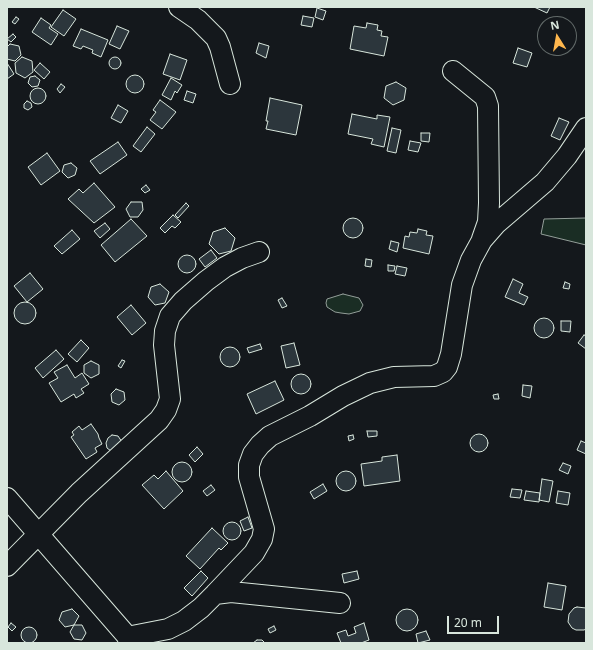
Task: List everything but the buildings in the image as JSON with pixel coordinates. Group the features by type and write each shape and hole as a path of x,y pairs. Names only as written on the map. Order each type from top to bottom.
{"street":[{"path":"179,7 198,20 216,38 220,47 230,84"},
{"path":"7,498 130,640 168,629 184,621 201,608 254,553 262,540 264,529 250,477 250,465 253,454 260,445 270,436 370,383 394,377 421,375 434,376 443,372 447,367 451,354 462,285 471,260 482,240 488,222 489,203 488,106 485,97 453,71"},
{"path":"482,240 496,224 545,182 567,156 586,128"},
{"path":"7,566 79,493 159,420 166,410 170,399 164,346 165,331 170,316 183,301 225,268 242,258 259,252"},
{"path":"215,594 231,592 340,603"}],"green space":[{"path":"586,218 586,245 541,234 544,219"},
{"path":"343,294 359,298 363,305 360,311 349,314 335,312 327,307 327,299"}]}
